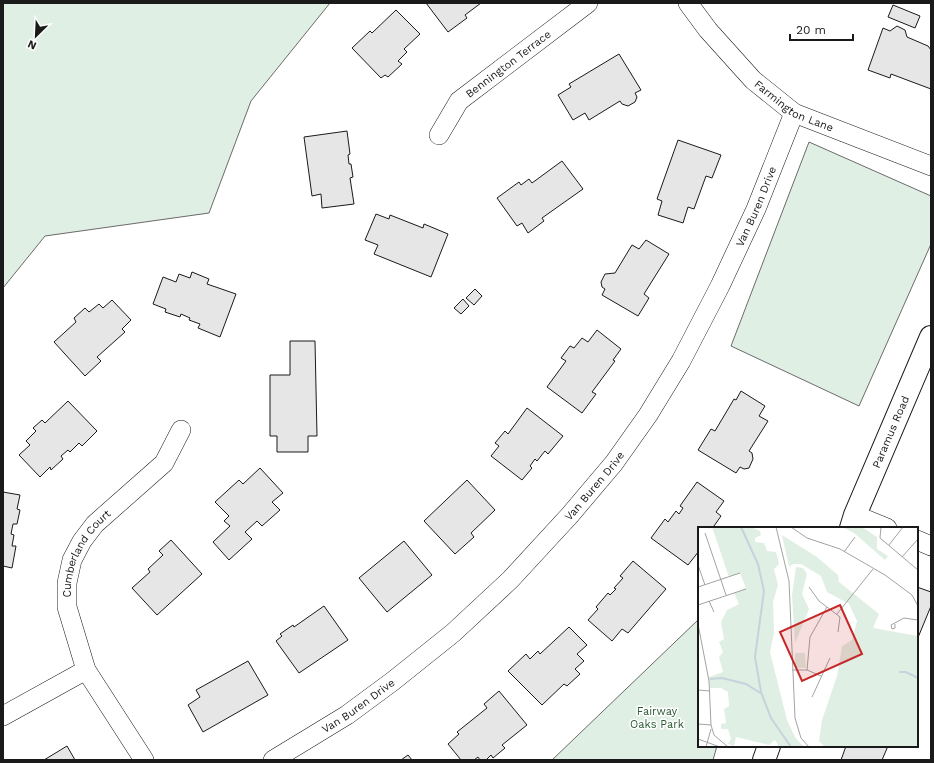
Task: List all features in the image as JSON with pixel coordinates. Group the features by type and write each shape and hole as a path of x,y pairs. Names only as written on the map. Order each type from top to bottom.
{"main road":[{"name":"Paramus Road","path":"853,522 931,337"},
{"path":"764,760 769,747"}],"street":[{"name":"Bennington Terrace","path":"439,135 459,101 588,3"},
{"name":"Farmington Lane","path":"688,3 708,30 753,80 794,114 931,166"},
{"name":"Van Buren Drive","path":"273,760 347,715 393,681 453,633 510,580 570,515 614,463 648,415 681,361 720,286 756,209 794,114"},
{"name":"Cumberland Court","path":"144,760 86,670 67,606 67,583 72,560 82,541 95,524 164,463 181,430"},
{"path":"853,522 881,527"},
{"path":"918,540 931,546"},
{"path":"3,716 86,670"}],"green space":[{"path":"3,3 330,3 251,101 209,213 45,236 3,288"},
{"path":"809,142 931,196 931,244 859,406 731,346"},
{"name":"Fairway Oaks Park","path":"698,620 698,747 717,747 713,760 552,760"}],"building":[{"path":"426,3 481,3 465,15 467,18 448,32"},
{"path":"893,5 920,16 915,28 888,17"},
{"path":"396,10 420,34 404,49 407,52 398,61 402,64 388,77 385,75 381,78 352,48 370,31 372,33"},
{"path":"897,26 905,30 907,37 928,46 931,50 931,89 891,74 890,78 868,70 883,28 890,31"},
{"path":"619,54 641,90 635,93 637,97 635,102 628,106 622,104 620,101 589,120 585,113 573,120 558,95 571,87 569,84"},
{"path":"347,131 350,154 348,155 349,164 351,164 353,177 350,178 354,204 322,208 321,194 312,196 304,137"},
{"path":"678,140 721,155 712,178 706,176 694,209 688,207 683,223 658,215 662,201 657,199"},
{"path":"562,161 583,189 542,218 544,221 528,233 522,223 517,226 497,198 519,182 521,185 529,179 532,183"},
{"path":"376,214 389,219 390,215 423,228 424,224 448,234 431,277 374,254 378,245 365,240"},
{"path":"646,240 669,254 644,294 649,298 638,316 602,295 605,289 602,287 601,282 605,274 615,273 632,245 639,249"},
{"path":"192,272 209,279 207,284 236,294 220,337 198,328 200,324 189,320 190,318 181,314 180,317 165,312 166,309 153,304 163,277 176,282 179,274 190,278"},
{"path":"475,289 482,296 474,305 466,298"},
{"path":"463,299 469,306 461,314 454,308"},
{"path":"112,300 131,320 122,329 125,332 97,357 101,361 85,376 54,342 76,322 74,318 85,308 89,312 99,304 103,308"},
{"path":"597,330 621,349 613,360 615,361 592,392 596,394 582,413 547,387 566,361 561,358 570,346 574,348 582,338 588,342"},
{"path":"290,341 315,341 317,436 308,436 308,452 277,452 277,436 270,436 270,375 290,375"},
{"path":"741,391 765,406 759,416 768,421 749,451 752,453 753,459 749,468 744,469 740,467 736,473 698,450 711,429 715,431 734,399 736,400"},
{"path":"68,401 97,431 82,446 79,443 70,452 68,450 61,456 63,459 51,470 50,467 40,477 19,455 30,445 26,441 36,431 33,428 42,420 45,423"},
{"path":"527,408 563,436 548,454 545,451 537,461 535,459 530,466 532,468 522,480 491,456 499,446 495,443 505,431 508,434"},
{"path":"260,468 283,493 272,502 280,510 262,526 257,521 245,532 252,539 229,560 213,542 230,526 224,521 229,516 215,502 239,480 243,484"},
{"path":"467,480 495,510 471,533 474,537 455,554 424,521"},
{"path":"697,482 724,501 716,512 721,516 714,526 715,527 698,527 698,552 688,565 651,538 665,519 668,522 676,511 679,514 683,508 680,506"},
{"path":"3,492 20,495 17,509 20,510 17,524 13,524 11,534 14,535 12,546 16,546 12,568 3,566"},
{"path":"171,540 202,574 157,615 132,588 150,572 148,569 163,555 159,551"},
{"path":"404,541 432,575 387,612 359,578"},
{"path":"633,561 666,589 628,633 622,629 612,641 588,620 598,609 596,607 608,593 610,595 616,589 614,588 623,578 620,576"},
{"path":"918,587 931,592 931,606 918,638"},
{"path":"324,606 348,640 299,673 276,641 282,636 280,634 293,625 294,627"},
{"path":"569,627 587,645 577,654 584,661 575,669 580,674 567,686 564,684 542,705 508,671 526,654 530,659 538,651 540,654"},
{"path":"248,661 268,695 203,732 188,705 200,697 196,690"},
{"path":"499,691 527,725 502,745 505,748 493,758 491,755 486,760 480,760 478,757 474,760 461,760 448,744 459,734 457,732 487,708 484,704"},
{"path":"67,746 75,760 44,760"},
{"path":"846,747 888,747 882,760 841,760"},
{"path":"408,755 412,760 401,760"}]}
